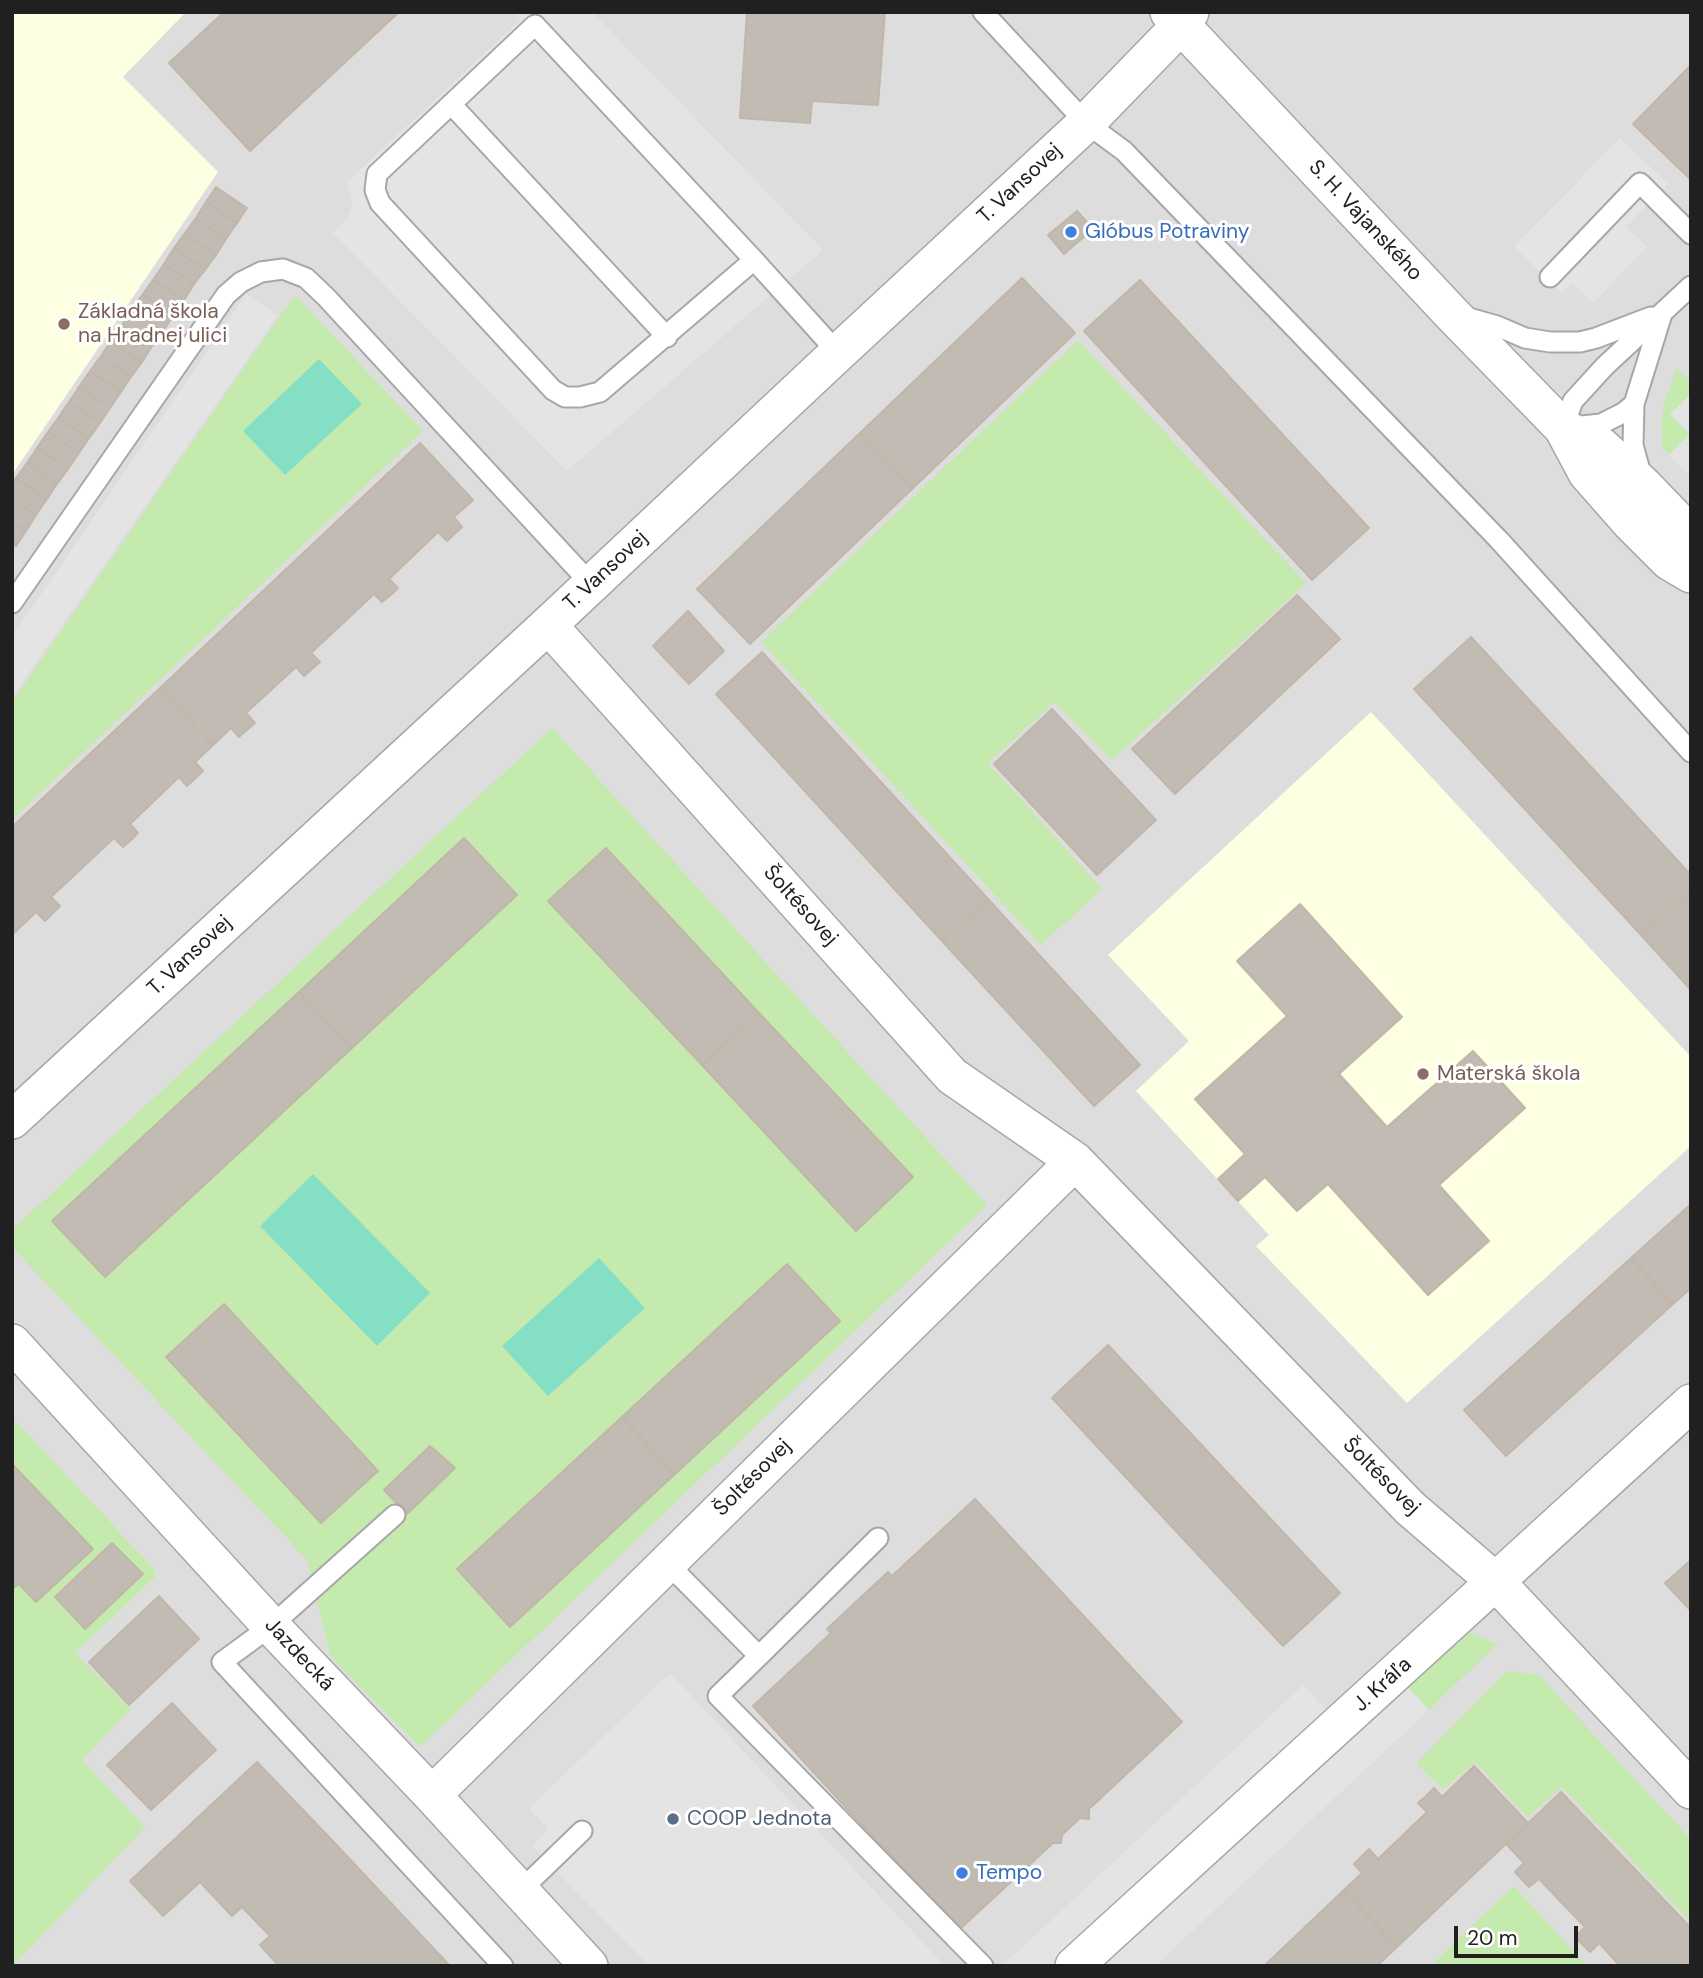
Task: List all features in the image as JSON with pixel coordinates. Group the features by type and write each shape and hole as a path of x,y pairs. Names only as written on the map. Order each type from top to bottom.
{"street":[{"name":"T. Vansovej","path":"12,1120 1086,123 1180,17"},
{"name":"S. H. Vajanského","path":"1180,17 1451,313 1563,428 1587,473 1631,523 1669,561 1691,574"},
{"name":"S. H. Vajanského","path":"1563,428 1601,446 1645,487 1691,536"},
{"name":"Šoltésovej","path":"548,625 952,1076 1075,1161 1410,1508 1496,1582 1691,1790"},
{"name":"Šoltésovej","path":"432,1795 1075,1161"},
{"name":"Jazdecká","path":"12,1343 271,1626 432,1795 589,1966"},
{"name":"J. Kráľa","path":"1074,1966 1691,1403"}],"lane":[{"path":"983,12 1086,123 1124,151 1499,540 1691,752"},
{"path":"754,260 600,392 580,397 565,397 553,390 380,203 375,190 377,174 535,25 754,260 838,353"},
{"path":"451,104 667,337"},
{"path":"1550,277 1640,183 1691,234"},
{"path":"12,603 226,295 241,282 261,272 283,270 306,278 326,297 591,584"},
{"path":"1634,404 1601,424 1563,428 1573,401 1605,366 1691,286"},
{"path":"1451,313 1525,338 1550,342 1580,342 1662,313"},
{"path":"1645,487 1633,445 1634,404 1662,313"},
{"path":"395,1516 271,1626 222,1662 503,1966"},
{"path":"878,1538 718,1696 983,1966"},
{"path":"667,1563 759,1656"},
{"path":"519,1892 582,1831"}],"shaded area":[{"path":"12,12 1691,12 1691,1966 12,1966"},
{"name":"Základná škola na Hradnej ulici","path":"12,12 186,12 123,77 218,172 12,475"},
{"path":"515,12 592,12 823,250 567,471 333,233 348,217 353,204 346,183 521,19"},
{"path":"1620,138 1668,184 1626,227 1647,247 1593,303 1572,283 1562,293 1514,247"},
{"path":"246,294 278,315 12,697 12,637"},
{"path":"1691,394 1691,476 1669,455 1690,434 1670,414"},
{"name":"Materská škola","path":"1371,712 1691,1057 1691,1146 1407,1403 1256,1246 1269,1235 1136,1091 1189,1041 1108,955"},
{"name":"COOP Jednota","path":"670,1673 945,1966 649,1966 549,1864 532,1845 548,1829 529,1808"},
{"path":"1303,1685 1352,1738 1407,1686 1429,1710 1155,1966 1002,1966"}],"green space":[{"path":"296,296 423,431 12,820 12,702"},
{"path":"1078,340 1306,583 1112,760 1054,702 988,763 1102,889 1041,945 761,642"},
{"path":"319,359 362,404 285,475 243,431"},
{"path":"1677,368 1691,382 1691,394 1671,415 1690,434 1669,455 1663,448 1661,429 1664,403"},
{"path":"552,728 987,1205 420,1747 330,1656 308,1561 12,1247 12,1230"},
{"path":"313,1174 430,1293 377,1346 260,1226"},
{"path":"599,1258 645,1308 548,1396 502,1346"},
{"path":"12,1417 154,1569 156,1576 75,1653 131,1709 82,1760 145,1827 13,1966"},
{"path":"1466,1631 1497,1644 1429,1710 1407,1686"},
{"path":"1507,1671 1539,1675 1691,1840 1691,1922 1562,1787 1528,1817 1475,1762 1444,1789 1416,1764"},
{"path":"1514,1886 1587,1966 1430,1966"}],"building":[{"path":"224,12 399,12 250,151 169,63"},
{"path":"747,12 885,12 878,105 812,101 810,123 740,118"},
{"path":"1691,65 1691,180 1633,124"},
{"path":"216,187 247,208 237,223 206,202"},
{"path":"206,202 237,223 226,239 196,218"},
{"name":"Glóbus Potraviny","path":"1077,211 1093,229 1064,254 1048,235"},
{"path":"196,218 226,239 216,255 185,233"},
{"path":"185,233 216,255 205,270 174,248"},
{"path":"174,248 205,270 194,284 164,264"},
{"path":"164,264 194,284 184,300 153,280"},
{"path":"1022,278 1075,333 913,488 860,433"},
{"path":"153,280 184,300 173,316 143,294"},
{"path":"1140,280 1369,528 1312,580 1084,331"},
{"path":"143,294 173,316 163,331 132,309"},
{"path":"132,309 163,331 152,346 122,325"},
{"path":"122,325 152,346 142,362 111,341"},
{"path":"111,341 142,362 131,377 101,356"},
{"path":"101,356 131,377 121,392 90,371"},
{"path":"90,371 121,392 110,408 79,387"},
{"path":"79,387 110,408 100,423 69,402"},
{"path":"69,402 100,423 89,438 58,418"},
{"path":"58,418 89,438 79,453 48,432"},
{"path":"48,432 79,453 68,469 37,448"},
{"path":"860,433 913,488 750,644 697,589"},
{"path":"420,443 473,500 454,517 462,527 447,541 438,532 389,579 398,588 392,594 382,602 374,594 311,653 320,662 304,676 296,667 246,713 255,723 239,737 231,728 213,745 159,689"},
{"path":"37,448 68,469 57,484 27,463"},
{"path":"27,463 57,484 47,499 16,478"},
{"path":"16,478 47,499 36,515 12,498 12,484"},
{"path":"12,498 36,515 26,531 12,521"},
{"path":"12,521 26,531 16,546 12,544"},
{"path":"1297,595 1340,639 1175,794 1132,749"},
{"path":"688,611 724,651 689,684 653,646"},
{"path":"1471,637 1691,875 1691,891 1642,936 1414,689"},
{"path":"762,652 988,899 942,941 716,694"},
{"path":"159,689 213,745 195,762 203,771 187,786 179,777 130,824 138,833 131,840 123,847 114,838 51,897 60,906 45,921 36,912 12,935 12,827"},
{"path":"1052,709 1156,820 1097,875 994,764"},
{"path":"464,838 517,895 352,1048 299,992"},
{"path":"606,848 759,1013 702,1065 548,901"},
{"path":"1691,891 1691,990 1642,936"},
{"path":"988,899 1140,1065 1094,1106 942,941"},
{"path":"1300,904 1402,1017 1339,1074 1387,1127 1473,1051 1525,1108 1439,1185 1489,1241 1428,1295 1328,1184 1297,1211 1265,1177 1238,1201 1218,1179 1245,1154 1195,1099 1287,1016 1237,961"},
{"path":"299,992 352,1048 105,1277 52,1221"},
{"path":"759,1013 913,1177 856,1231 702,1065"},
{"path":"1691,1204 1691,1288 1673,1304 1631,1258"},
{"path":"1631,1258 1673,1304 1506,1456 1464,1410"},
{"path":"787,1264 840,1321 675,1474 622,1417"},
{"path":"224,1304 378,1471 321,1523 166,1357"},
{"path":"1108,1345 1340,1593 1283,1646 1052,1398"},
{"path":"622,1417 675,1474 510,1627 457,1569"},
{"path":"430,1446 455,1468 407,1514 384,1490"},
{"path":"12,1464 93,1549 36,1602 19,1584 12,1589"},
{"path":"975,1499 1182,1722 1089,1809 1089,1819 1080,1818 1062,1835 1061,1843 1053,1843 960,1929 753,1706 831,1633 827,1629 888,1572 892,1576"},
{"path":"112,1543 143,1574 85,1629 55,1597"},
{"path":"1691,1560 1691,1611 1665,1583"},
{"path":"159,1596 199,1639 129,1705 89,1662"},
{"path":"172,1703 216,1750 151,1810 107,1765"},
{"path":"257,1762 450,1966 279,1966 260,1945 270,1936 242,1907 232,1916 200,1882 163,1916 130,1881"},
{"path":"1474,1766 1528,1823 1397,1947 1344,1890 1362,1873 1354,1864 1369,1849 1378,1859 1427,1812 1418,1803 1434,1788 1442,1797"},
{"path":"1561,1792 1691,1928 1691,1966 1620,1966 1599,1943 1590,1952 1575,1937 1585,1927 1539,1879 1529,1887 1515,1872 1524,1863 1506,1844"},
{"path":"1344,1890 1397,1947 1379,1964 1381,1966 1264,1966"}],"place":[{"name":"Glóbus Potraviny","path":"1071,232"},
{"name":"Základná škola na Hradnej ulici","path":"64,324"},
{"name":"Materská škola","path":"1423,1074"},
{"name":"COOP Jednota","path":"673,1819"},
{"name":"Tempo","path":"962,1873"}]}
